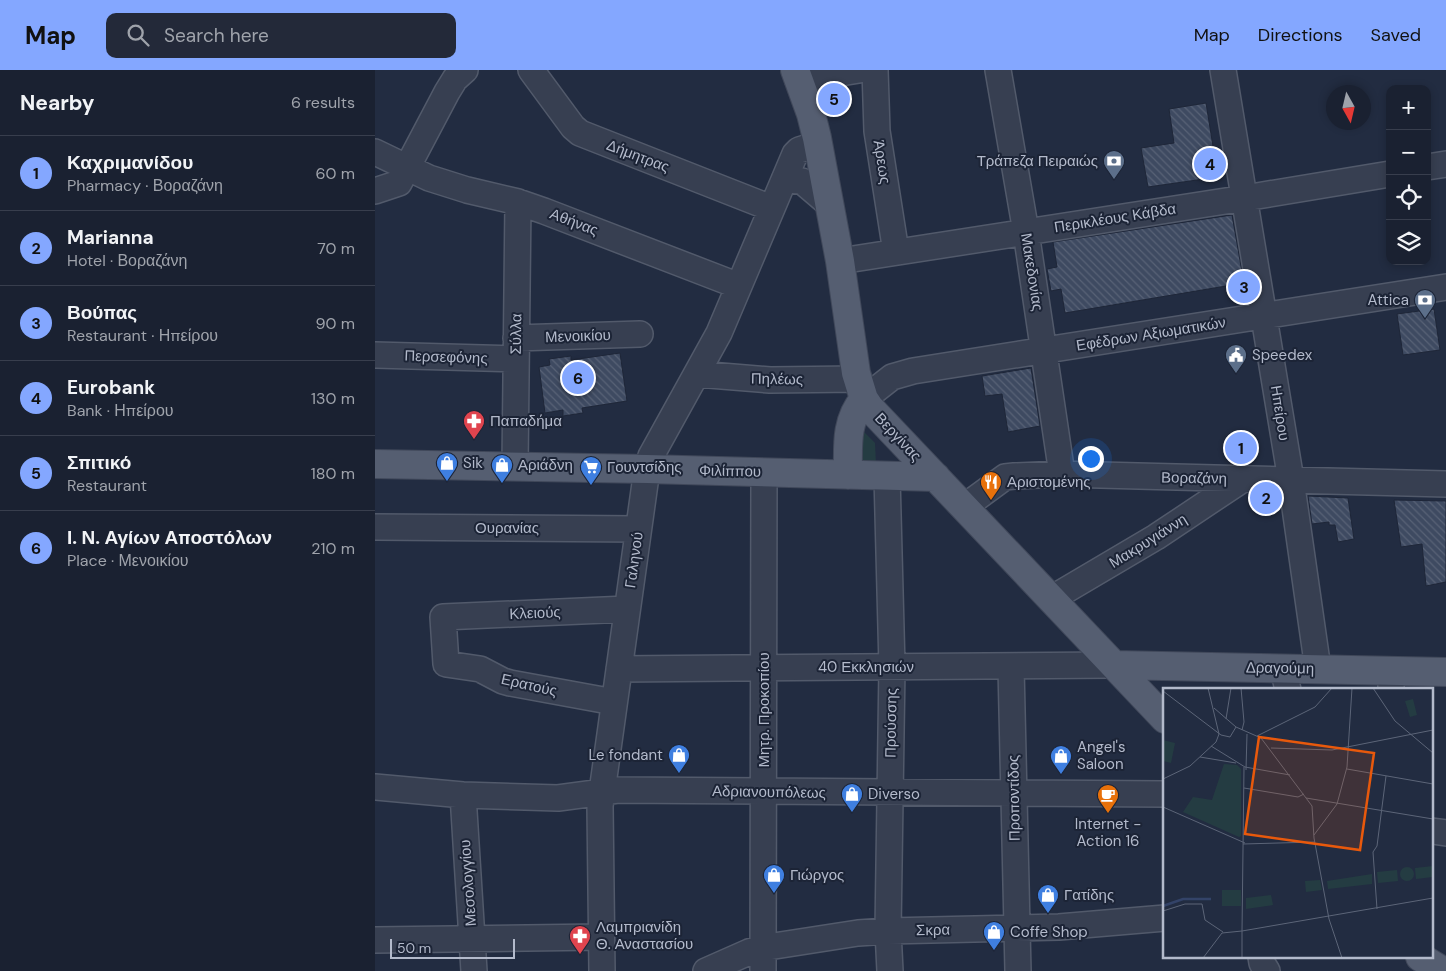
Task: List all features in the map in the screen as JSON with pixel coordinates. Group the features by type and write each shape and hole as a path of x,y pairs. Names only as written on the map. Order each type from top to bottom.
{"main road":[{"path":"797,75 819,144 861,389 849,427 849,474"},
{"name":"Βεργίνας","path":"861,389 870,408 1163,717"},
{"name":"Φιλίππου","path":"375,464 936,477"},
{"name":"Δραγούμη","path":"1113,665 1285,679 1318,669 1391,680 1446,672"},
{"path":"1422,958 1443,971"}],"street":[{"path":"375,191 397,184 450,86 465,70"},
{"name":"Δήμητρας","path":"531,70 573,127 580,133 771,208"},
{"path":"797,75 859,70"},
{"name":"Άρεως","path":"875,70 877,131 896,252"},
{"name":"Μακεδονίας","path":"997,70 1025,232 1062,474"},
{"name":"Ηπείρου","path":"1223,70 1291,480 1318,669"},
{"name":"Γαληνού","path":"602,971 599,818 601,792 647,469 651,456 719,333 795,154 799,150 819,144"},
{"name":"Αθήνας","path":"375,152 429,178 467,190 519,202 579,223 739,286"},
{"path":"1431,166 1446,164"},
{"name":"Περικλέους Κάβδα","path":"840,261 1386,175"},
{"path":"784,180 801,181 829,204"},
{"name":"Σύλλα","path":"515,466 519,202"},
{"name":"Εφέδρων Αξιωματικών","path":"861,389 903,373 1446,287"},
{"name":"Μενοικίου","path":"516,349 640,334"},
{"name":"Περσεφόνης","path":"375,355 516,349"},
{"name":"Πηλέως","path":"697,374 861,389"},
{"name":"Μητρ. Προκοπίου","path":"762,959 764,472"},
{"name":"Βοραζάνη","path":"964,507 1005,478 1014,476 1062,474 1446,484"},
{"name":"Προύσσης","path":"887,476 892,667 890,971"},
{"name":"Μακρυγιάννη","path":"1051,599 1156,537 1243,479"},
{"name":"Ουρανίας","path":"375,527 638,529"},
{"name":"Κλειούς","path":"446,664 443,617 627,609"},
{"name":"Ερατούς","path":"446,664 480,669 511,683 614,702"},
{"name":"40 Εκκλησιών","path":"619,669 1113,665"},
{"name":"Προποντίδος","path":"1011,667 1018,971"},
{"name":"Αδριανουπόλεως","path":"375,787 463,795 558,798 618,790 1163,794"},
{"name":"Μεσολογγίου","path":"463,795 474,971"},
{"path":"1433,832 1446,833"},
{"name":"Σκρα","path":"706,971 889,930 1059,928 1163,918"},
{"path":"375,940 601,937"}],"green space":[{"path":"855,432 864,432 875,443 876,464 855,464"}],"building":[{"path":"1206,103 1218,177 1148,187 1141,148 1174,143 1169,109"},
{"path":"1232,215 1244,283 1065,313 1061,289 1051,291 1047,269 1057,267 1053,242"},
{"path":"1434,309 1440,350 1403,355 1397,314"},
{"path":"620,353 627,401 582,408 583,413 563,416 563,410 545,413 539,367 550,365 549,359 571,356 571,360"},
{"path":"1031,368 1040,426 1008,432 1002,394 985,396 982,376"},
{"path":"1308,496 1348,498 1354,539 1338,542 1335,525 1329,525 1329,522 1312,524"},
{"path":"1394,500 1446,501 1446,582 1426,586 1422,544 1401,547"}],"place":[{"name":"Σπιτικό","path":"834,99"},
{"name":"Eurobank","path":"1210,164"},
{"name":"Τράπεζα Πειραιώς","path":"1114,180"},
{"name":"Βούπας","path":"1244,287"},
{"name":"Attica","path":"1425,319"},
{"name":"Speedex","path":"1236,374"},
{"name":"Ι. Ν. Αγίων Αποστόλων","path":"578,378"},
{"name":"Παπαδήμα","path":"474,440"},
{"name":"Καχριμανίδου","path":"1241,448"},
{"name":"Sik","path":"447,482"},
{"name":"Αριάδνη","path":"502,484"},
{"name":"Γουντσίδης","path":"591,486"},
{"name":"Marianna","path":"1266,498"},
{"name":"Αριστομένης","path":"991,501"},
{"name":"Le fondant","path":"679,774"},
{"name":"Angel's Saloon","path":"1061,775"},
{"name":"Diverso","path":"852,813"},
{"name":"Internet - Action 16","path":"1108,814"},
{"name":"Γιώργος","path":"774,894"},
{"name":"Γατίδης","path":"1048,914"},
{"name":"Coffe Shop","path":"994,951"},
{"name":"Λαμπριανίδη Θ. Αναστασίου","path":"580,955"}]}
